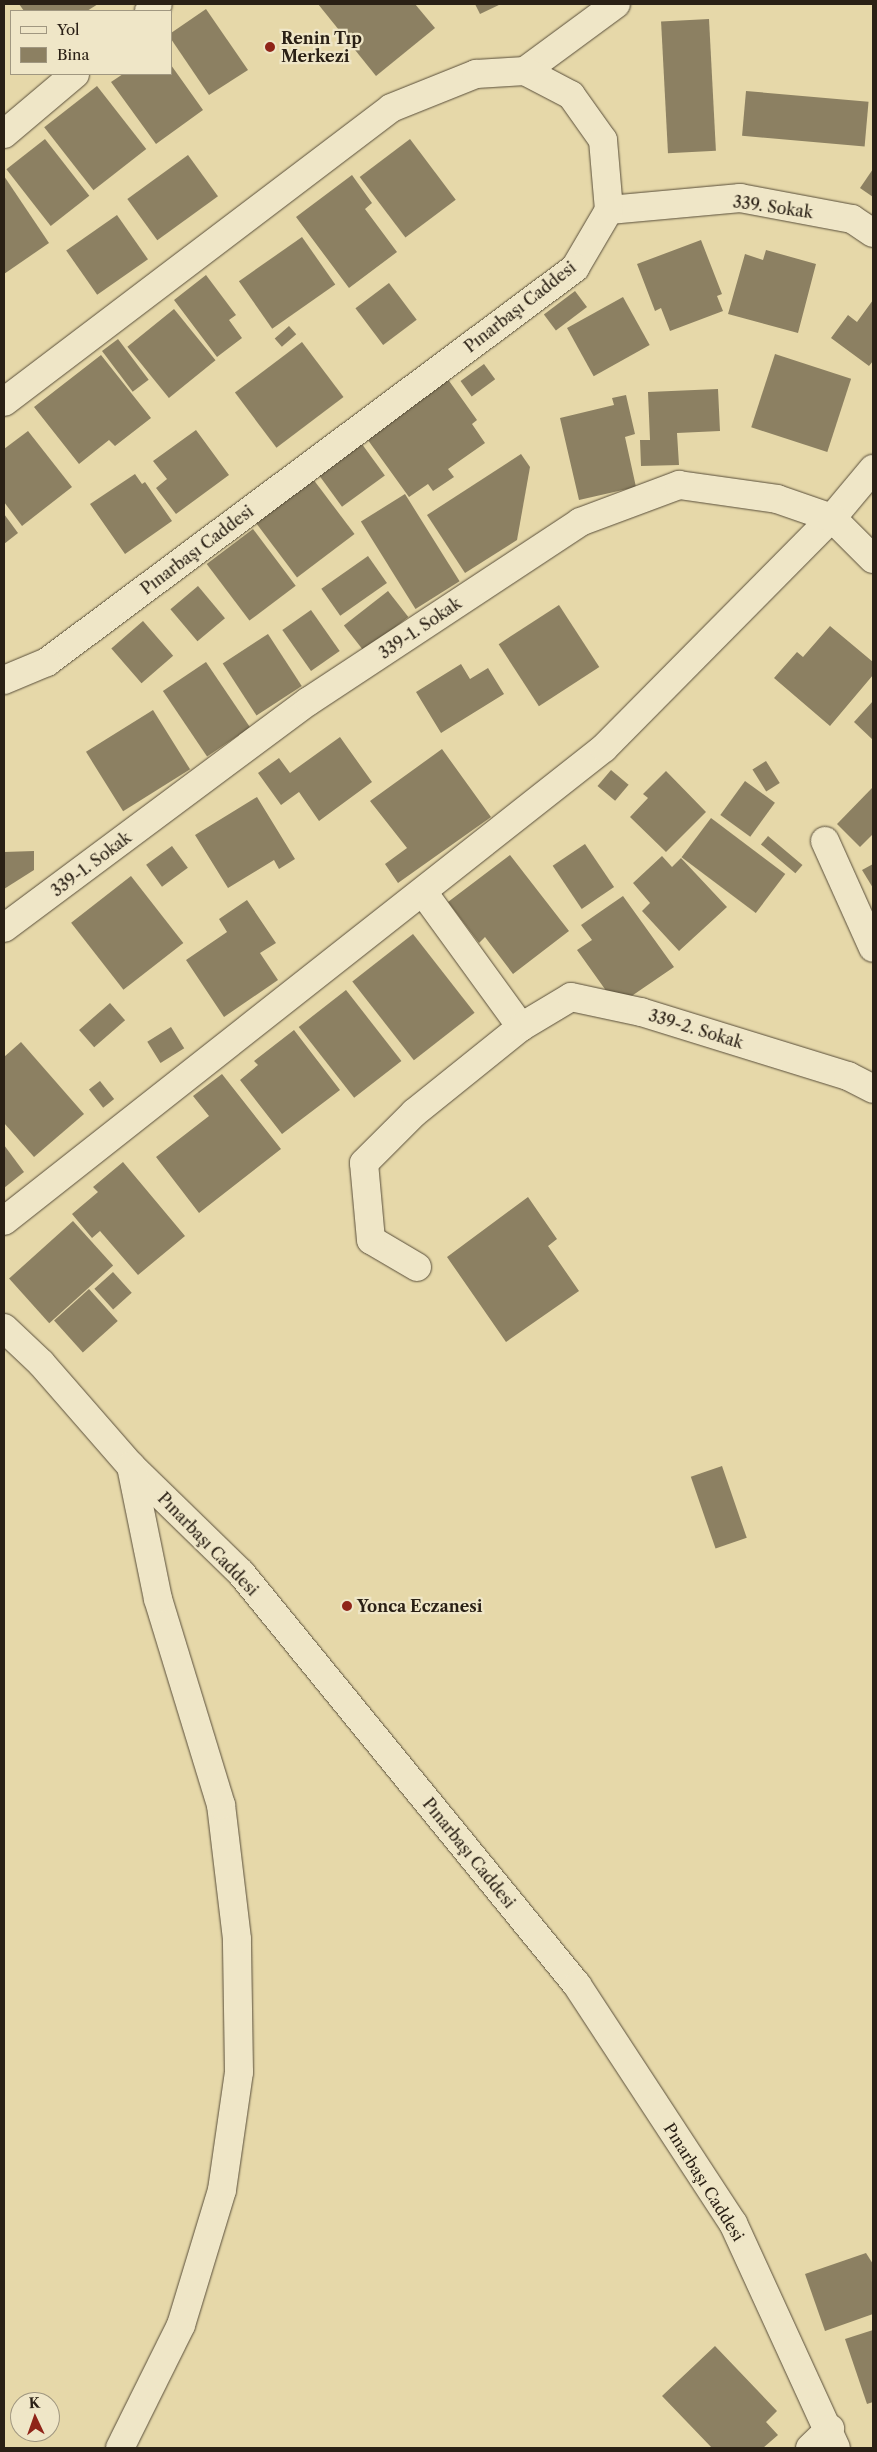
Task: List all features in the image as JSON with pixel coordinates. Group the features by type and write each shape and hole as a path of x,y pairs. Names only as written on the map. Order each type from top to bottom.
{"street":[{"path":"4,402 391,108 476,74 525,70 616,4"},
{"path":"525,70 571,95 603,140 609,210"},
{"path":"4,134 74,75"},
{"name":"339. Sokak","path":"609,210 740,198 852,219 873,232"},
{"name":"Pınarbaşı Caddesi","path":"4,680 47,662 575,268 609,210"},
{"path":"4,1221 424,892 604,748 832,518 873,469"},
{"name":"339-1. Sokak","path":"4,928 309,701 580,522 679,485 777,499 832,518 873,559"},
{"path":"825,841 873,948"},
{"path":"424,892 521,1027"},
{"name":"339-2. Sokak","path":"416,1267 371,1240 364,1163 414,1113 521,1027 571,997 641,1012 848,1076 873,1089"},
{"name":"Pınarbaşı Caddesi","path":"4,1328 41,1363 131,1466 241,1574 577,1985 733,2222 833,2438"},
{"path":"120,2448 181,2326 222,2190 239,2072 237,1939 221,1805 158,1599 131,1466"},
{"path":"810,2448 833,2438"}],"building":[{"path":"19,4 98,4 89,10 23,10"},
{"path":"318,4 415,4 435,28 376,76"},
{"path":"475,4 501,4 480,14"},
{"path":"206,9 248,70 209,95 172,40 172,32"},
{"path":"709,19 716,151 668,153 661,22"},
{"path":"172,66 203,110 156,144 111,82 122,75 172,75"},
{"path":"97,86 146,149 93,190 44,127"},
{"path":"746,91 869,102 865,147 742,136"},
{"path":"45,139 89,196 51,226 6,169"},
{"path":"410,139 456,200 405,238 360,177"},
{"path":"188,155 218,196 157,240 127,199"},
{"path":"873,169 873,197 860,188"},
{"path":"352,175 372,203 365,209 397,252 349,288 296,217"},
{"path":"4,176 49,243 4,274"},
{"path":"117,215 148,259 97,295 66,251"},
{"path":"302,237 335,285 272,329 239,281"},
{"path":"701,240 722,294 717,296 723,311 670,331 661,308 655,311 637,264"},
{"path":"766,250 816,264 798,333 728,314 745,254 763,260"},
{"path":"206,275 236,315 229,320 242,338 217,357 174,300"},
{"path":"389,283 417,320 383,345 355,308"},
{"path":"575,291 587,307 556,330 544,314"},
{"path":"623,297 650,345 594,376 567,328"},
{"path":"873,300 873,361 869,366 831,338 848,315 857,322"},
{"path":"174,309 216,360 169,398 127,347"},
{"path":"289,326 296,334 282,347 275,338"},
{"path":"118,339 149,380 133,392 102,351"},
{"path":"302,342 344,397 276,448 235,393"},
{"path":"775,354 851,379 827,452 751,427"},
{"path":"101,355 151,418 115,446 109,440 79,464 34,407"},
{"path":"484,364 495,379 472,396 461,381"},
{"path":"447,378 477,420 472,424 485,443 448,469 454,477 433,491 428,484 409,497 365,436"},
{"path":"718,389 720,431 677,433 679,465 641,466 640,440 650,440 648,392"},
{"path":"626,395 635,434 625,437 636,487 579,500 560,418 614,405 612,398"},
{"path":"196,430 229,475 176,514 156,488 167,479 153,461"},
{"path":"28,431 72,487 22,526 4,502 4,449"},
{"path":"359,440 385,476 342,507 316,471"},
{"path":"521,454 530,467 517,540 465,573 427,515"},
{"path":"135,474 142,484 145,482 172,521 125,554 90,504"},
{"path":"313,479 355,534 297,577 255,522"},
{"path":"405,494 460,581 415,609 361,522"},
{"path":"4,514 18,533 4,544"},
{"path":"253,529 296,586 249,621 207,564"},
{"path":"368,556 387,583 340,616 321,589"},
{"path":"198,586 225,618 197,641 170,609"},
{"path":"388,591 408,617 364,651 344,625"},
{"path":"559,605 599,667 539,706 499,644"},
{"path":"311,610 340,651 311,671 282,630"},
{"path":"143,621 173,656 141,683 111,649"},
{"path":"830,626 873,662 873,675 830,726 774,678 797,652 803,657"},
{"path":"268,634 302,686 256,715 223,663"},
{"path":"206,662 250,727 207,757 163,691"},
{"path":"461,664 470,679 488,668 504,694 441,733 416,692"},
{"path":"873,701 873,740 854,722"},
{"path":"153,710 190,769 123,811 86,752"},
{"path":"340,737 372,782 319,821 299,792 281,805 258,773 279,758 290,773"},
{"path":"442,749 491,817 398,883 385,864 407,848 370,801"},
{"path":"766,761 780,783 766,792 752,769"},
{"path":"611,770 629,785 615,801 598,786"},
{"path":"666,771 706,812 666,852 630,817 648,798 643,794"},
{"path":"745,781 775,803 750,837 720,815"},
{"path":"873,787 873,834 860,847 837,824"},
{"path":"257,797 295,859 279,869 274,860 228,888 195,835"},
{"path":"711,818 785,874 756,913 682,857"},
{"path":"768,836 802,865 795,873 761,844"},
{"path":"585,844 614,887 582,909 553,866"},
{"path":"172,846 188,868 162,887 146,865"},
{"path":"34,851 34,870 4,889 4,852"},
{"path":"510,855 569,931 513,974 485,937 479,943 448,902"},
{"path":"662,856 672,867 681,858 727,907 679,951 642,911 650,903 633,883"},
{"path":"873,864 873,888 862,870"},
{"path":"131,876 183,943 123,990 71,923"},
{"path":"623,896 674,967 617,1006 577,950 592,940 581,925"},
{"path":"247,900 276,943 260,953 278,980 224,1017 186,960 227,932 219,919"},
{"path":"413,934 475,1013 414,1060 352,981"},
{"path":"346,990 401,1061 354,1098 299,1027"},
{"path":"110,1003 125,1020 94,1047 79,1030"},
{"path":"171,1027 184,1048 161,1063 147,1042"},
{"path":"294,1030 340,1090 282,1134 240,1080 258,1065 254,1061"},
{"path":"21,1042 84,1114 34,1157 4,1123 4,1057"},
{"path":"222,1074 281,1149 199,1213 156,1157 209,1116 193,1096"},
{"path":"100,1081 114,1099 103,1108 89,1090"},
{"path":"4,1145 24,1172 4,1188"},
{"path":"123,1162 185,1236 138,1275 100,1231 92,1238 72,1214 98,1192 93,1187"},
{"path":"528,1197 557,1239 548,1246 579,1291 506,1342 447,1257"},
{"path":"73,1221 113,1266 49,1323 9,1279"},
{"path":"113,1272 132,1293 113,1310 94,1289"},
{"path":"89,1289 118,1321 83,1352 54,1320"},
{"path":"722,1466 747,1538 716,1549 691,1477"},
{"path":"866,2253 873,2264 873,2314 825,2331 805,2274"},
{"path":"873,2330 873,2402 867,2404 845,2339"},
{"path":"715,2346 777,2411 766,2422 778,2435 763,2448 712,2448 662,2396"}],"place":[{"name":"Renin Tıp Merkezi","path":"270,47"},
{"name":"Yonca Eczanesi","path":"347,1606"}]}
